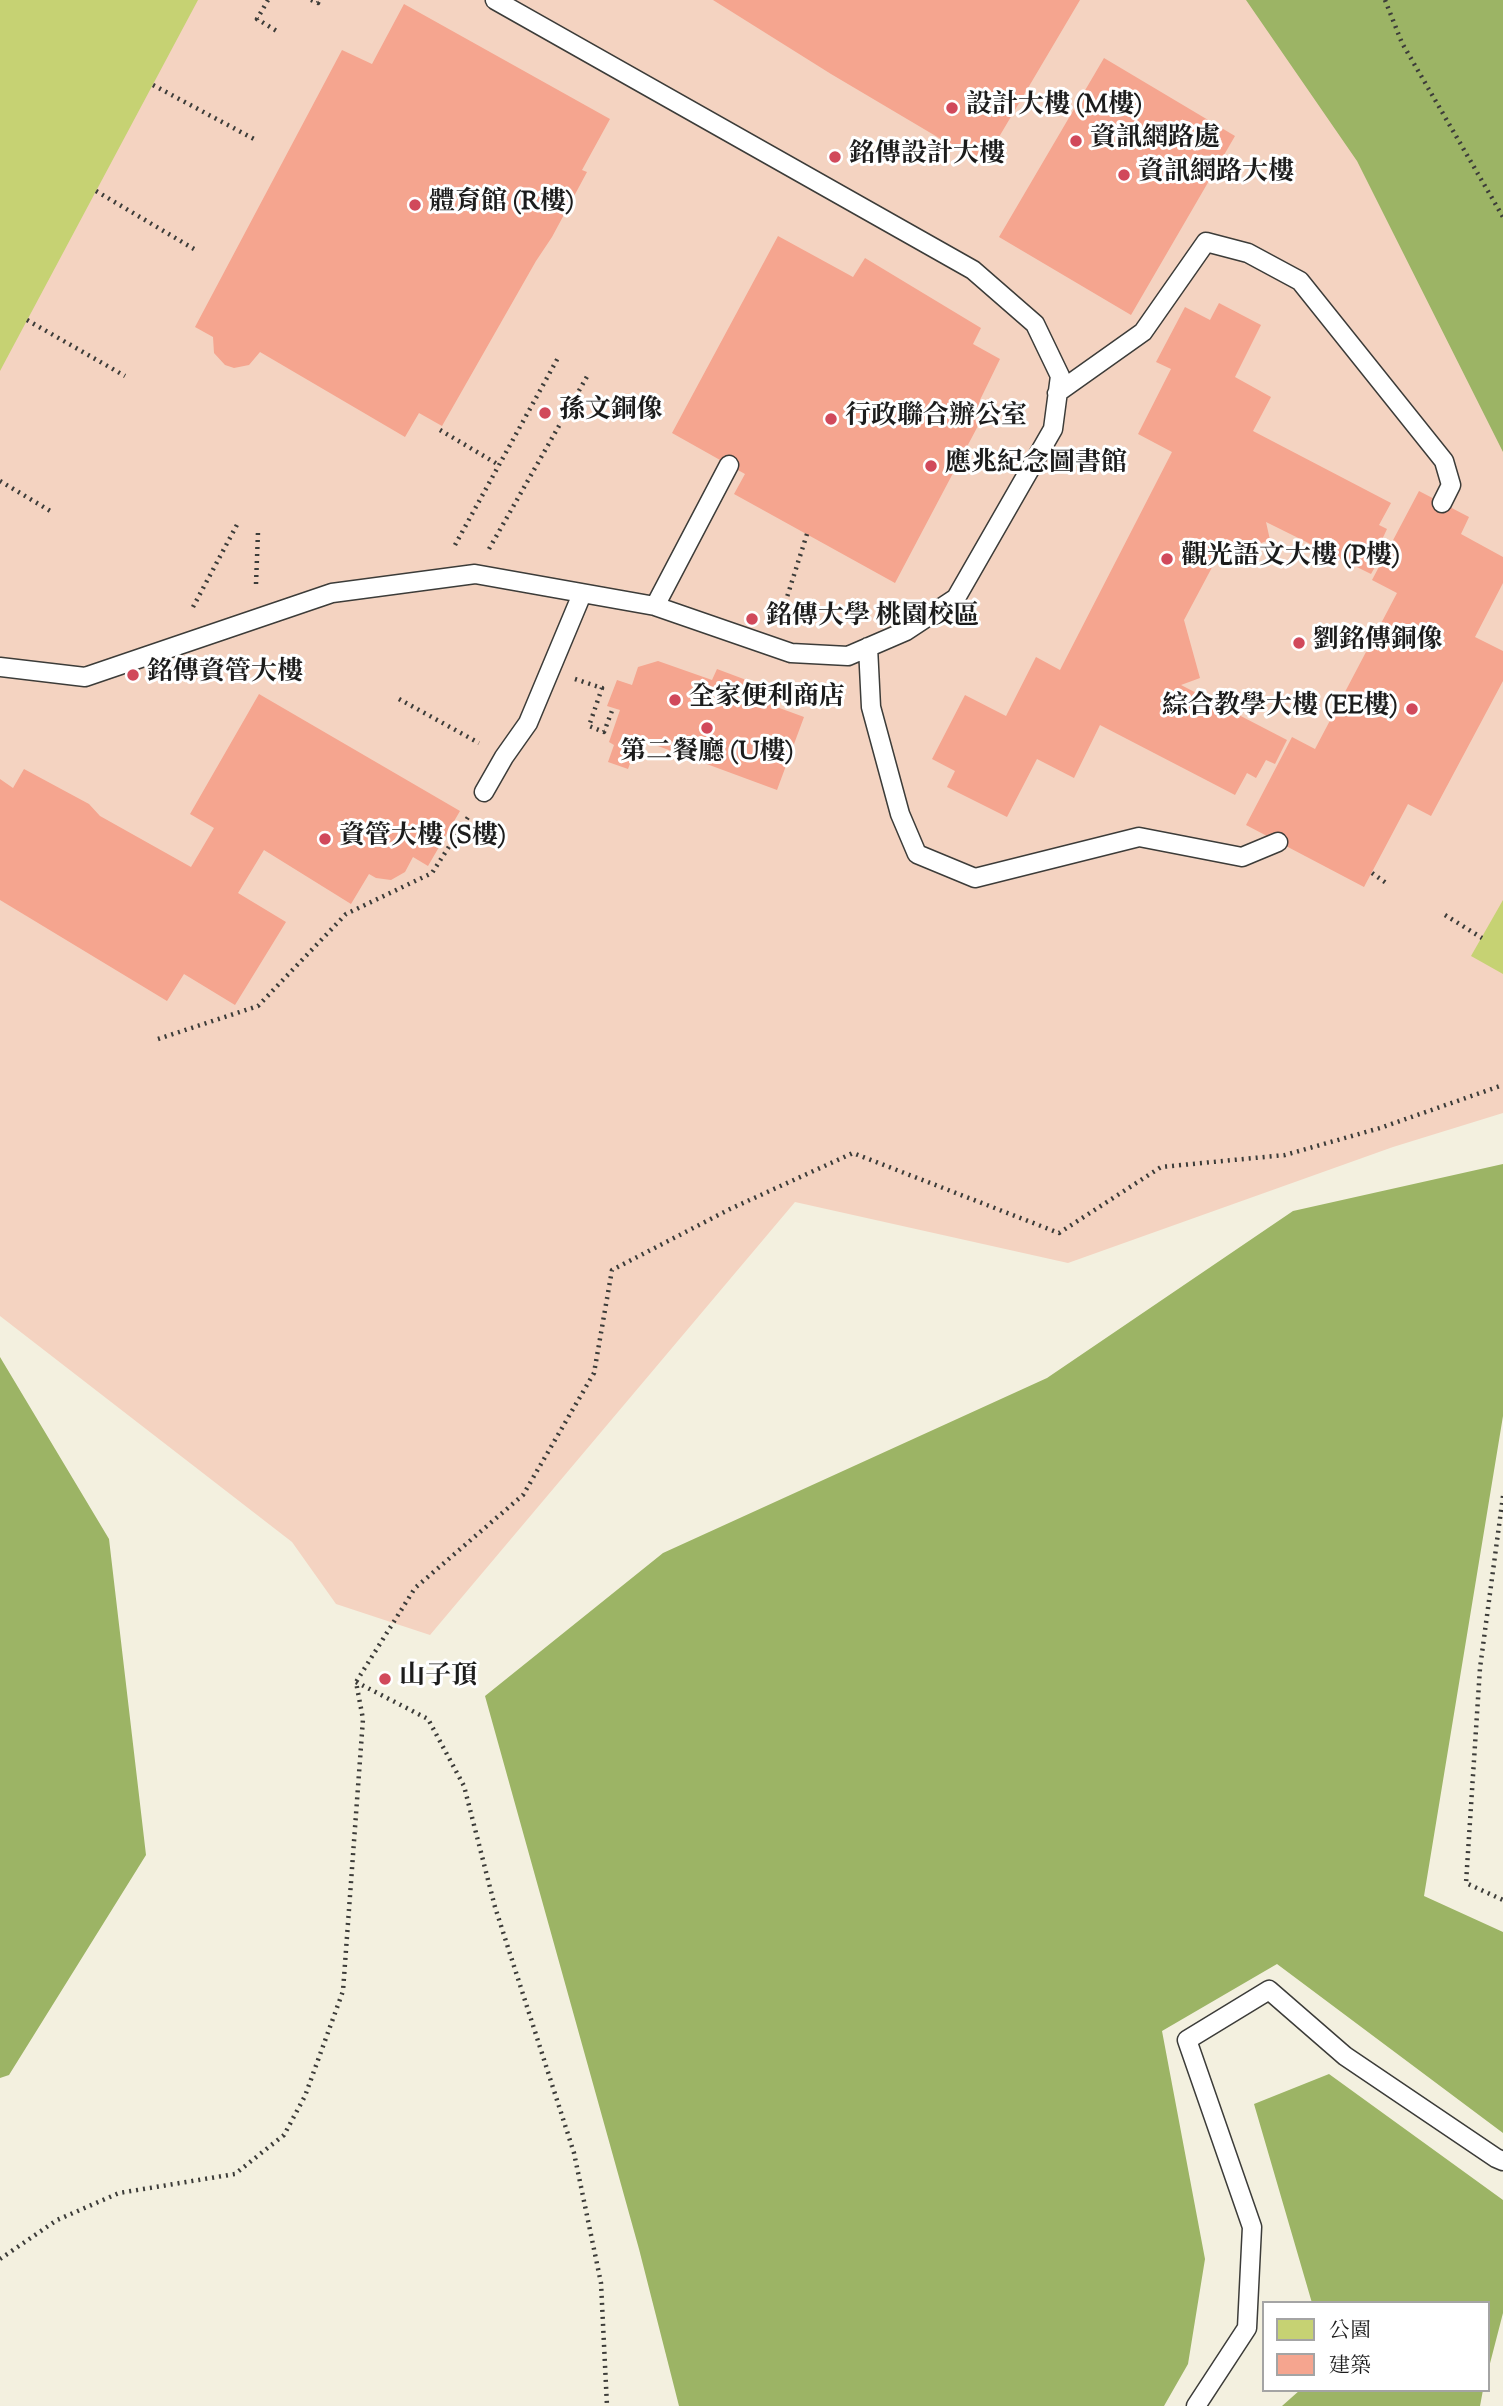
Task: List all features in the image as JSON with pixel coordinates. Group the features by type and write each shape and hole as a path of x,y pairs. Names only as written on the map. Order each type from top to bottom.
{"lane":[{"path":"0,667 85,677 332,593 475,574 655,606 791,653 848,656 906,631 956,598 1053,429 1060,376 1035,324 973,270 495,0"},
{"path":"1057,393 1143,332 1206,242 1248,253 1300,281 1444,461 1451,485 1442,503"},
{"path":"655,606 729,465"},
{"path":"484,792 528,723 582,594"},
{"path":"868,647 871,707 900,814 917,854 975,877 1139,837 1242,857 1278,842"},
{"path":"1196,2406 1247,2328 1252,2227 1187,2040 1269,1990 1345,2056 1503,2161"}],"path":[{"path":"268,0 257,19 280,33"},
{"path":"311,0 318,3 319,0"},
{"path":"1385,0 1402,44 1503,217"},
{"path":"153,85 254,139"},
{"path":"96,191 194,249"},
{"path":"27,320 125,376"},
{"path":"455,545 559,356"},
{"path":"489,550 589,373"},
{"path":"440,430 499,465"},
{"path":"0,481 52,512"},
{"path":"193,607 239,521"},
{"path":"256,584 258,532"},
{"path":"780,616 807,534"},
{"path":"601,688 589,726 604,732 613,708"},
{"path":"400,699 504,757"},
{"path":"158,1040 258,1006 346,914 432,873 484,792"},
{"path":"1372,873 1389,885"},
{"path":"1445,915 1482,938"},
{"path":"0,2259 57,2220 119,2193 235,2174 284,2135 305,2096 343,1991 363,1719 356,1682 415,1588 523,1495 594,1373 612,1270 730,1209 853,1153 1059,1233 1161,1167 1285,1155 1380,1128 1503,1085"},
{"path":"1503,1496 1480,1668 1466,1883 1503,1900"},
{"path":"356,1682 428,1718 464,1786 495,1907 574,2152 601,2283 607,2406"}],"shaded area":[{"name":"銘傳大學 桃園校區","path":"0,0 1437,0 1503,125 1503,1113 1393,1147 1068,1263 795,1202 430,1635 336,1604 292,1542 0,1316"}],"green space":[{"path":"0,0 198,0 0,371"},
{"path":"1246,0 1503,0 1503,452 1357,161"},
{"path":"1503,900 1503,974 1471,956"},
{"path":"1503,1164 1503,1416 1424,1896 1503,1932 1503,2133 1277,1964 1162,2031 1205,2259 1188,2364 1164,2406 679,2406 639,2249 485,1696 663,1553 1047,1378 1293,1211"},
{"path":"0,1357 109,1539 146,1855 9,2075 0,2078"},
{"path":"1329,2074 1503,2200 1503,2313 1489,2367 1489,2301 1311,2301 1254,2104"},
{"path":"1298,2392 1483,2392 1480,2406 1282,2406"}],"building":[{"name":"設計大樓 (M樓)","path":"713,0 1080,0 983,164"},
{"name":"體育館 (R樓)","path":"404,4 610,119 582,170 587,172 552,237 442,426 419,413 405,437 260,352 249,365 234,368 225,365 214,353 213,337 195,327 342,50 372,64"},
{"name":"資訊網路大樓","path":"1104,58 1235,136 1131,315 999,237"},
{"name":"行政聯合辦公室","path":"778,236 853,277 865,258 981,328 973,344 1000,359 980,400 989,405 895,583 734,494 745,474 672,433"},
{"name":"觀光語文大樓 (P樓)","path":"1219,303 1261,325 1235,377 1271,397 1253,431 1391,503 1379,525 1387,529 1378,548 1384,551 1371,574 1266,522 1270,540 1217,558 1184,620 1200,678 1181,685 1287,740 1275,764 1266,760 1256,778 1247,773 1235,795 1100,725 1074,778 1037,759 1007,817 947,787 955,771 932,759 965,695 1006,716 1036,657 1060,670 1172,452 1138,434 1171,369 1156,362 1185,307 1210,320"},
{"name":"綜合教學大樓 (EE樓)","path":"1419,491 1469,517 1461,534 1503,557 1503,583 1475,637 1503,651 1503,681 1431,816 1408,804 1364,887 1246,825 1292,737 1315,749 1397,593 1372,580"},
{"name":"第二餐廳 (U樓)","path":"658,661 712,680 717,669 749,681 744,695 804,717 777,790 639,739 628,769 608,762 614,745 609,742 620,710 607,706 617,680 632,685 638,667"},
{"name":"資管大樓 (S樓)","path":"259,694 460,811 428,866 413,857 405,872 391,880 369,874 351,904 264,850 238,893 286,922 235,1005 184,974 167,1001 0,900 0,779 13,788 24,769 89,804 100,816 191,867 214,828 190,814"}],"place":[{"name":"設計大樓 (M樓)","path":"952,108"},
{"name":"資訊網路處","path":"1076,141"},
{"name":"銘傳設計大樓","path":"835,157"},
{"name":"資訊網路大樓","path":"1124,175"},
{"name":"體育館 (R樓)","path":"415,205"},
{"name":"孫文銅像","path":"545,413"},
{"name":"行政聯合辦公室","path":"831,419"},
{"name":"應兆紀念圖書館","path":"931,466"},
{"name":"觀光語文大樓 (P樓)","path":"1167,559"},
{"name":"銘傳大學 桃園校區","path":"752,619"},
{"name":"劉銘傳銅像","path":"1299,643"},
{"name":"銘傳資管大樓","path":"133,675"},
{"name":"全家便利商店","path":"675,700"},
{"name":"綜合教學大樓 (EE樓)","path":"1412,709"},
{"name":"第二餐廳 (U樓)","path":"707,728"},
{"name":"資管大樓 (S樓)","path":"325,839"},
{"name":"山子頂","path":"385,1679"}]}
